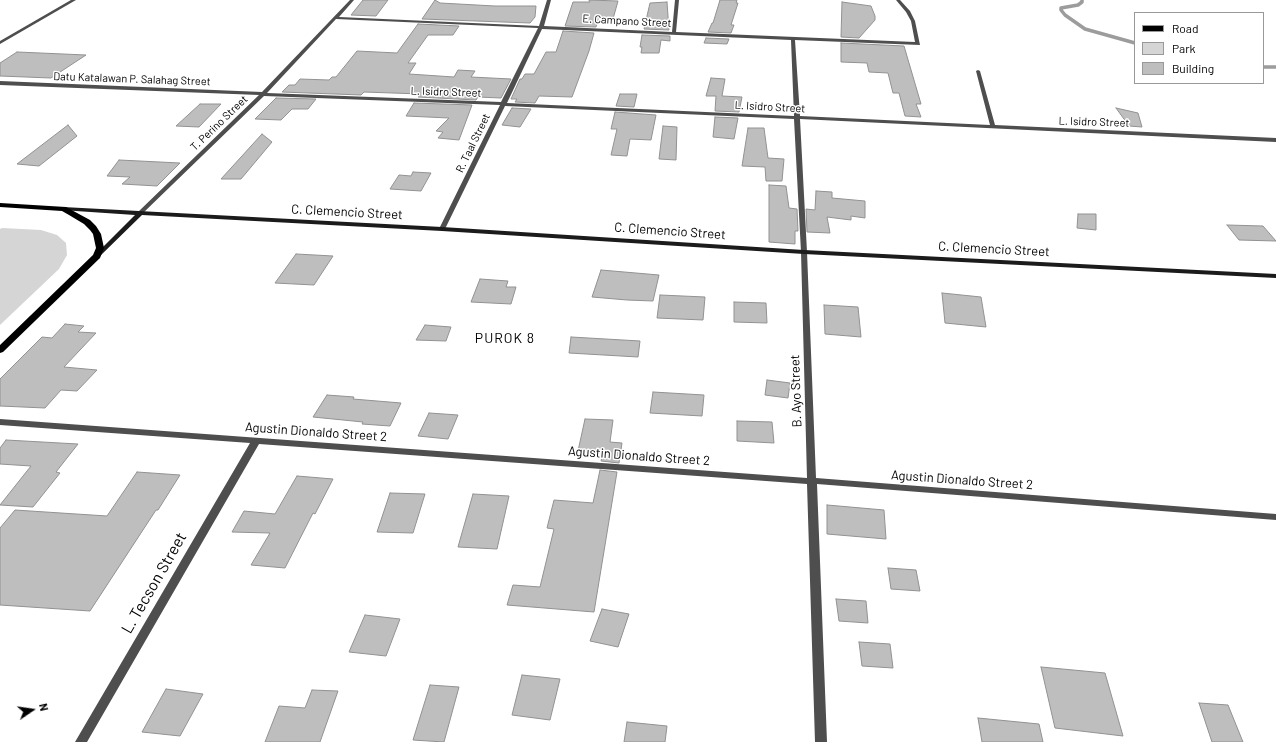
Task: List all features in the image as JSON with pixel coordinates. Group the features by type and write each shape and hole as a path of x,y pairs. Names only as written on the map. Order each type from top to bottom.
{"main road":[{"path":"0,205 63,209 80,217 92,228 99,241 100,248 97,256 0,350"}],"street":[{"path":"0,43 74,0"},
{"name":"T. Perino Street","path":"97,256 263,94 352,0"},
{"name":"R. Taal Street","path":"442,229 541,27 549,0"},
{"path":"674,33 677,0"},
{"name":"E. Campano Street","path":"335,18 918,44 913,21 898,0"},
{"name":"B. Ayo Street","path":"793,39 804,252 821,742"},
{"path":"978,71 993,128"},
{"name":"Datu Katalawan P. Salahag Street","path":"0,83 263,94"},
{"name":"L. Isidro Street","path":"263,94 1276,140"},
{"name":"C. Clemencio Street","path":"63,209 442,229 804,252 1276,276"},
{"name":"Agustin Dionaldo Street 2","path":"0,422 812,481 1276,518"},
{"name":"L. Tecson Street","path":"81,742 256,441"}],"green space":[{"path":"0,229 41,230 57,235 66,243 67,255 59,269 0,325"}],"building":[{"path":"363,0 388,0 376,16 351,15"},
{"path":"435,0 440,3 495,6 536,6 535,17 530,23 422,19"},
{"path":"589,0 618,1 613,19 598,19 596,27 565,26 573,2 590,2"},
{"path":"720,0 737,0 736,3 738,3 731,25 734,25 731,33 708,32 713,23"},
{"path":"667,2 669,30 644,29 650,3"},
{"path":"842,2 871,6 875,20 859,38 841,37"},
{"path":"418,24 459,26 453,35 428,35 408,63 416,63 409,74 454,77 458,70 475,71 471,77 511,79 501,98 478,97 476,100 418,97 421,94 364,92 361,95 282,92 289,85 295,85 300,79 329,80 332,77 336,77 357,51 397,53"},
{"path":"563,31 594,33 572,97 539,96 535,103 515,102 517,99 511,99 520,79 522,79 525,74 534,74 546,52 556,52"},
{"path":"642,35 670,36 670,41 661,40 659,53 641,53 642,47 640,47"},
{"path":"706,38 729,39 727,44 704,43"},
{"path":"841,43 904,46 921,104 916,104 921,117 905,116 899,93 893,93 888,73 869,72 867,63 841,62"},
{"path":"17,52 86,55 51,78 0,76 0,63"},
{"path":"711,78 725,79 722,96 742,97 739,112 715,111 716,96 706,96"},
{"path":"620,94 637,94 634,107 616,106"},
{"path":"276,98 316,99 308,109 292,109 281,120 255,119"},
{"path":"414,103 472,105 459,140 438,138 443,132 436,131 449,118 406,116"},
{"path":"200,104 221,104 199,127 176,126"},
{"path":"512,108 531,109 520,127 502,125"},
{"path":"1116,108 1138,113 1142,127 1129,126"},
{"path":"615,112 656,115 651,140 630,139 627,156 611,155 617,129 611,129"},
{"path":"715,117 738,118 734,139 713,137"},
{"path":"68,125 77,136 39,166 17,164"},
{"path":"663,126 677,127 676,160 659,159"},
{"path":"748,128 764,128 768,158 784,159 782,181 766,181 765,167 742,166"},
{"path":"262,134 272,142 241,179 221,179"},
{"path":"119,160 180,163 157,186 122,184 130,177 107,176"},
{"path":"413,172 431,173 421,191 390,189 399,175 411,176"},
{"path":"769,185 786,186 789,208 797,209 798,231 795,231 795,244 769,242"},
{"path":"816,191 832,192 832,198 865,201 865,218 851,216 851,220 827,217 830,233 807,232 806,209 815,210"},
{"path":"1078,214 1096,214 1096,230 1077,228"},
{"path":"1227,225 1263,226 1276,241 1239,240"},
{"path":"296,254 333,256 314,285 275,283"},
{"path":"601,270 659,275 653,301 592,297"},
{"path":"480,279 508,281 506,287 516,287 511,304 471,302"},
{"path":"942,293 981,297 986,327 945,323"},
{"path":"660,295 705,297 703,320 657,318"},
{"path":"734,302 766,303 767,323 734,322"},
{"path":"824,305 858,307 861,337 825,334"},
{"path":"65,324 84,326 78,332 96,333 64,367 97,370 77,391 61,390 45,408 0,406 0,379 42,337 52,338"},
{"path":"425,325 451,327 446,341 416,340"},
{"path":"571,337 640,341 638,357 569,353"},
{"path":"767,380 790,383 788,398 765,395"},
{"path":"653,392 704,395 702,416 650,413"},
{"path":"327,395 401,403 390,426 362,424 363,422 313,417"},
{"path":"429,413 458,415 448,439 418,436"},
{"path":"585,419 613,420 610,442 622,443 619,463 601,461 603,453 578,451"},
{"path":"737,421 772,422 774,443 737,441"},
{"path":"6,440 78,444 56,472 60,473 33,507 0,505 31,466 0,464 0,448"},
{"path":"600,470 617,472 594,612 507,605 513,585 540,587 554,529 547,528 554,500 593,503"},
{"path":"137,472 180,475 90,611 0,605 0,528 15,510 107,516"},
{"path":"297,476 333,479 315,514 313,513 285,568 251,565 270,533 232,532 244,511 275,514"},
{"path":"390,493 425,494 413,533 377,532"},
{"path":"473,494 509,496 497,549 458,547"},
{"path":"827,505 884,510 886,539 827,534"},
{"path":"888,568 916,570 920,591 891,589"},
{"path":"836,599 866,601 868,623 839,621"},
{"path":"602,609 629,614 618,647 590,641"},
{"path":"365,615 400,619 386,656 349,652"},
{"path":"859,642 890,644 893,668 862,666"},
{"path":"1041,667 1105,673 1123,736 1055,728"},
{"path":"522,675 560,679 550,720 512,715"},
{"path":"430,685 459,687 444,742 413,740"},
{"path":"166,689 203,694 180,736 142,732"},
{"path":"312,690 338,691 320,742 265,742 279,706 305,708"},
{"path":"1199,703 1228,705 1243,742 1212,742"},
{"path":"978,718 1039,724 1043,742 982,742"},
{"path":"627,722 667,726 665,742 624,742"}],"waterway":[{"path":"1082,0 1082,2 1078,5 1061,8 1061,10 1065,15 1085,29 1134,43"},
{"path":"1264,67 1276,67"}],"district":[{"name":"PUROK 8","path":"505,338"}]}
